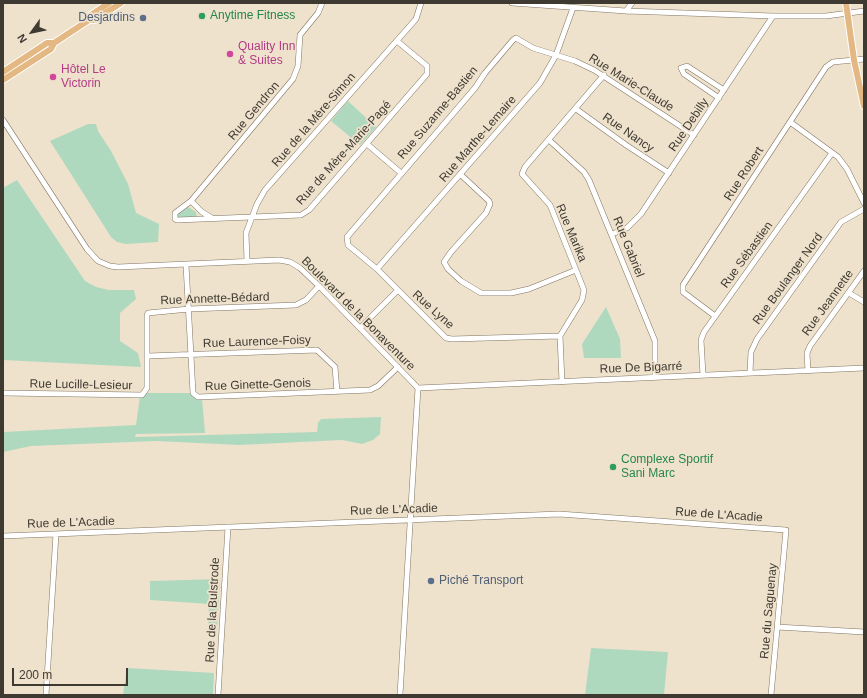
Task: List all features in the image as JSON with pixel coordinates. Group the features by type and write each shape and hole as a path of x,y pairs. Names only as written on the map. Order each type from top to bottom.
{"main road":[{"path":"89,20 91,15 108,3"},
{"path":"3,80 51,49 54,43 89,20 94,20 121,3"},
{"path":"846,3 854,60 864,106"},
{"path":"3,72 47,43 54,43"}],"street":[{"name":"Rue Gendron","path":"191,201 293,79 298,66 300,35 318,13 322,3"},
{"name":"Rue de la Mère-Simon","path":"247,261 246,233 251,217 264,190 416,19 421,3"},
{"path":"512,3 626,11 773,16 818,17 864,11"},
{"path":"626,11 632,3"},
{"name":"Rue Marthe-Lemaire","path":"376,269 540,83 556,55 573,8"},
{"name":"Rue Debilly","path":"612,234 627,228 635,222 773,16"},
{"name":"Rue Suzanne-Bastien","path":"348,234 475,88 485,73 513,40 519,39 533,48 556,55"},
{"name":"Rue de Mère-Marie-Pagé","path":"191,201 175,213 175,218 177,220 306,213 427,74 427,66 396,41"},
{"name":"Rue Marie-Claude","path":"556,55 584,65 604,75 694,135"},
{"name":"Rue Robert","path":"715,316 683,292 682,285 826,67 833,62 864,59"},
{"path":"719,98 684,74 681,68 687,66 724,90"},
{"name":"Rue Marika","path":"560,336 584,297 584,290 550,205 522,174 525,167 604,75"},
{"name":"Rue Nancy","path":"576,109 626,145 669,173"},
{"name":"Boulevard de la Bonaventure","path":"3,120 87,249 98,261 110,266 118,267 279,260 290,262 300,268 319,286 418,388 400,695"},
{"path":"790,122 843,162 864,203"},
{"name":"Rue Gabriel","path":"549,140 587,177 612,234 655,341 655,377"},
{"path":"367,144 401,173"},
{"name":"Rue Sébastien","path":"703,375 702,336 832,153"},
{"path":"460,174 489,200 490,204 486,213 444,262 448,269 461,281 481,293 511,293 529,289 576,270"},
{"path":"191,201 202,212 213,219"},
{"name":"Rue Boulanger Nord","path":"750,373 751,352 757,339 841,222 864,209"},
{"name":"Rue Lyne","path":"348,234 346,241 348,244 376,269 446,338 452,340 560,336"},
{"name":"Rue Ginette-Genois","path":"186,265 192,393 198,397 337,392 374,389 398,367"},
{"name":"Rue Jeannette","path":"808,371 807,353 810,346 864,271"},
{"name":"Rue Annette-Bédard","path":"148,356 148,313 189,309 296,305 306,300 319,286"},
{"path":"360,328 397,291"},
{"path":"849,293 864,302"},
{"path":"560,336 562,382"},
{"name":"Rue Laurence-Foisy","path":"148,356 317,350 335,367 337,392"},
{"name":"Rue Lucille-Lesieur","path":"3,393 142,395 147,388 148,356"},
{"name":"Rue De Bigarré","path":"418,388 864,368"},
{"name":"Rue de L'Acadie","path":"3,536 558,514 786,530"},
{"name":"Rue de la Bulstrode","path":"218,695 228,527"},
{"name":"Rue du Saguenay","path":"771,695 786,530"},
{"path":"46,695 56,534"},
{"path":"777,627 864,632"}],"green space":[{"path":"348,101 376,127 360,145 331,121"},
{"path":"88,124 96,124 98,131 111,151 128,184 136,213 159,224 158,242 126,244 117,242 111,237 50,141"},
{"path":"17,180 85,281 96,287 109,290 134,290 136,299 120,313 120,341 138,353 141,367 3,360 3,188"},
{"path":"188,207 196,212 197,218 177,218 176,215"},
{"path":"606,307 620,339 621,358 584,358 582,344"},
{"path":"145,393 193,393 202,398 205,433 136,434 135,437 317,432 318,423 321,419 381,417 380,434 373,440 362,444 342,440 239,445 156,441 31,446 3,452 3,432 136,425 140,396"},
{"path":"220,579 217,631 208,631 209,604 150,600 150,581"},
{"path":"591,648 668,652 664,695 585,695"},
{"path":"127,668 214,673 213,695 123,695"}],"place":[{"name":"Anytime Fitness","path":"202,16"},
{"name":"Desjardins","path":"143,18"},
{"name":"Quality Inn & Suites","path":"230,54"},
{"name":"Hôtel Le Victorin","path":"53,77"},
{"name":"Complexe Sportif Sani Marc","path":"613,467"},
{"name":"Piché Transport","path":"431,581"}]}
